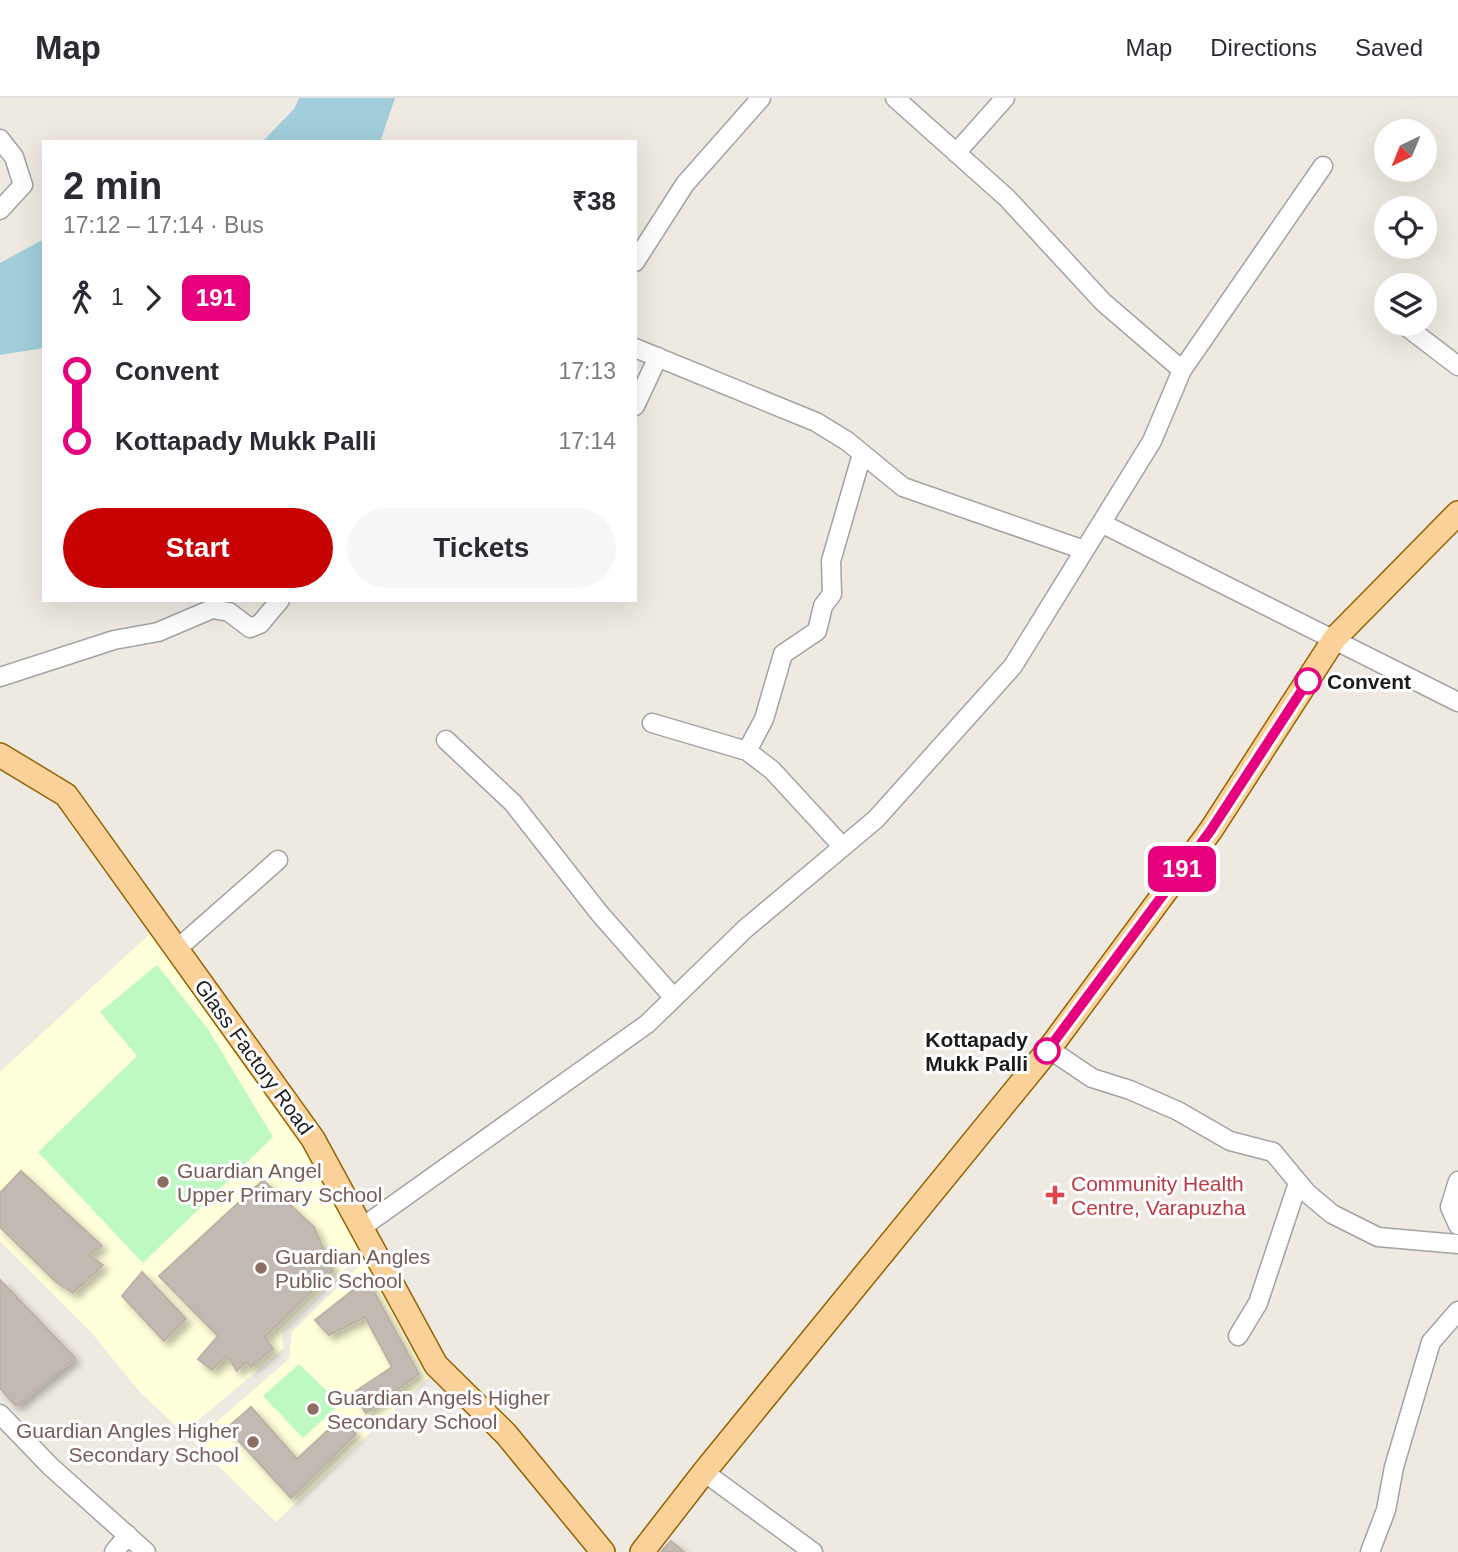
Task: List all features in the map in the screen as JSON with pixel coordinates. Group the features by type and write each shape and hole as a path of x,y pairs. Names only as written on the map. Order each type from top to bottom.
{"main road":[{"path":"642,1552 704,1472 1049,1049 1211,830 1335,639 1458,513"},
{"name":"Glass Factory Road","path":"0,755 66,795 313,1139 436,1365 506,1434 603,1552"}],"street":[{"path":"637,259 685,184 761,98"},
{"path":"895,98 1007,198 1103,302 1182,370"},
{"path":"956,153 1005,98"},
{"path":"0,139 14,157 23,186 0,210"},
{"path":"361,1228 647,1024 745,929 876,819 1013,666 1152,441 1182,370 1323,166"},
{"path":"1419,336 1458,366"},
{"path":"637,349 806,418 862,454 903,488 1084,550"},
{"path":"637,402 658,357"},
{"path":"747,751 764,719 783,654 817,631 823,606 832,594 831,561 862,454"},
{"path":"1103,524 1458,702"},
{"path":"0,677 114,640 158,632 212,609 229,612 250,628 260,624 278,602"},
{"path":"652,723 747,751 772,770 842,846"},
{"path":"446,740 513,803 600,914 674,998"},
{"path":"177,949 278,860"},
{"path":"1049,1049 1092,1078 1130,1090 1178,1111 1230,1141 1273,1152 1298,1183 1332,1214 1378,1237 1458,1244"},
{"path":"1458,1181 1450,1207 1458,1225"},
{"path":"1238,1336 1258,1303 1298,1183"},
{"path":"1370,1552 1386,1510 1394,1466 1431,1342 1458,1311"},
{"path":"0,1414 50,1466 146,1552"},
{"path":"704,1472 813,1552"},
{"path":"114,1552 128,1535"}],"shaded area":[{"name":"Guardian Angel Upper Primary School","path":"152,932 294,1123 363,1251 282,1331 283,1349 183,1433 139,1391 91,1332 0,1241 0,1072"},
{"name":"Guardian Angels Higher Secondary School","path":"367,1258 430,1376 276,1522 194,1442 289,1359 292,1332"}],"green space":[{"path":"157,965 208,1029 273,1137 143,1263 38,1152 137,1056 100,1012"},
{"path":"299,1364 340,1404 303,1438 263,1396"}],"water":[{"path":"299,98 395,98 381,140 264,140 294,109"},
{"path":"42,240 42,348 0,355 0,263"}],"building":[{"path":"21,1171 102,1246 89,1255 103,1265 73,1293 56,1282 0,1227 0,1193"},
{"path":"263,1180 314,1227 333,1271 265,1337 273,1349 251,1367 246,1362 237,1371 227,1356 212,1370 198,1359 218,1336 159,1276"},
{"path":"142,1272 186,1319 164,1341 122,1296"},
{"path":"367,1279 419,1374 366,1413 353,1393 392,1367 365,1317 329,1335 315,1320"},
{"path":"0,1280 75,1358 16,1406 0,1388"},
{"path":"251,1407 297,1459 341,1418 356,1434 291,1498 227,1428"},
{"path":"671,1541 684,1552 661,1552"}],"bus line":[{"name":"191","path":"1047,1051 1211,830 1308,681"}],"place":[{"name":"Convent","path":"1308,681"},
{"name":"Kottapady Mukk Palli","path":"1047,1051"},
{"name":"Guardian Angel Upper Primary School","path":"163,1182"},
{"name":"Community Health Centre, Varapuzha","path":"1055,1195"},
{"name":"Guardian Angles Public School","path":"261,1268"},
{"name":"Guardian Angels Higher Secondary School","path":"313,1409"},
{"name":"Guardian Angles Higher Secondary School","path":"253,1442"}]}
